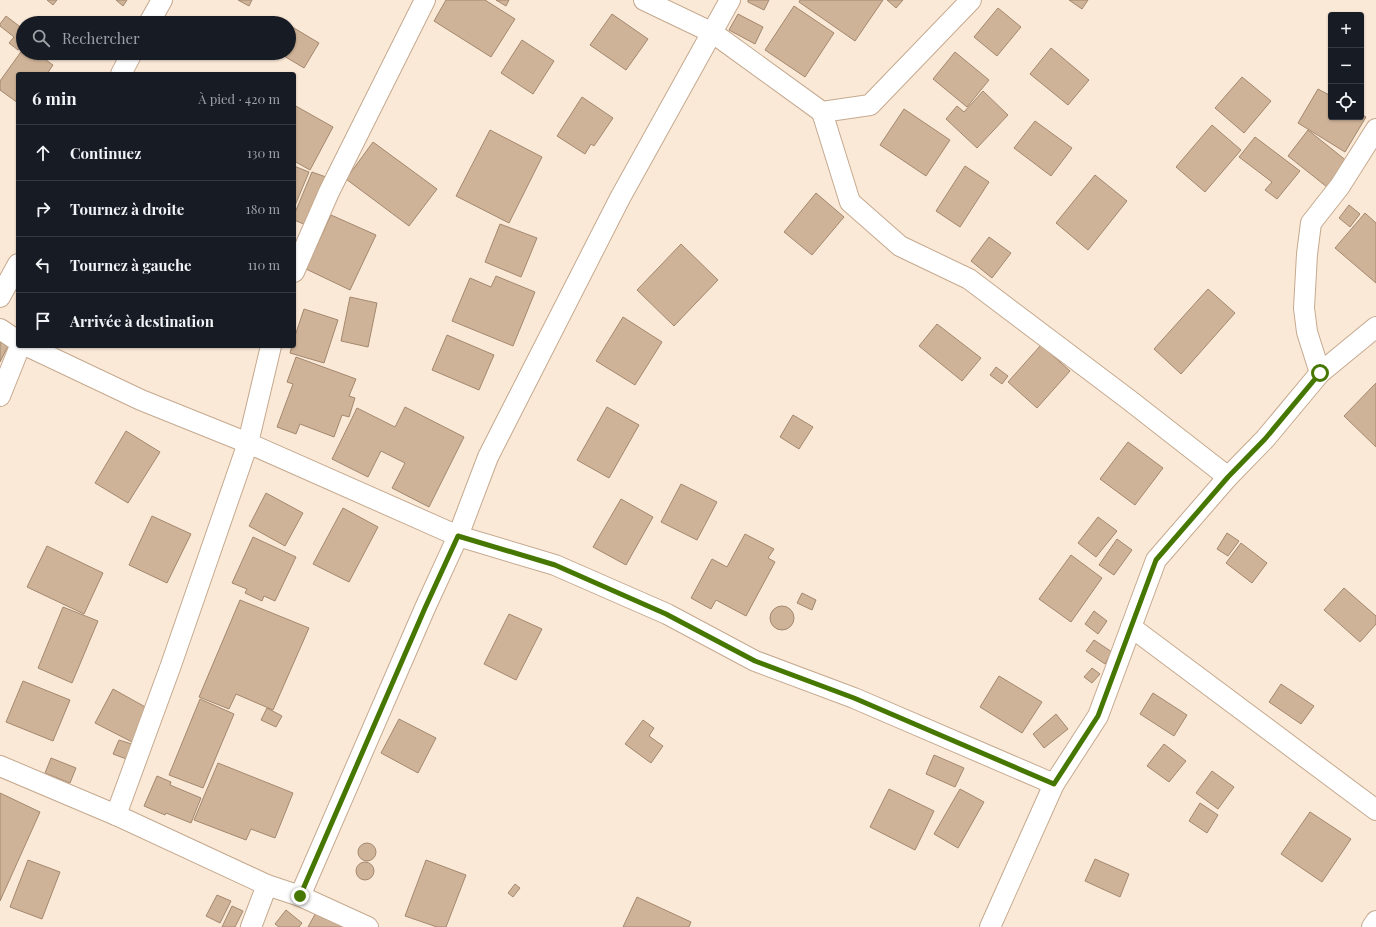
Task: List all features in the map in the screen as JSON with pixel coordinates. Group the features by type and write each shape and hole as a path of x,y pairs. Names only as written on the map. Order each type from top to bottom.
{"street":[{"path":"153,16 162,0"},
{"path":"296,267 328,192 425,0"},
{"path":"644,0 713,33 822,112 850,202 900,246 969,279 1128,399 1228,477"},
{"path":"300,896 425,608 458,536 488,458 620,198 730,0"},
{"path":"822,112 870,105 971,0"},
{"path":"122,72 128,60"},
{"path":"1320,373 1306,332 1304,308 1307,254 1311,224 1340,186 1376,129"},
{"path":"0,298 16,268"},
{"path":"990,927 1054,784 1098,716 1156,560 1228,477 1265,439 1320,373 1376,327"},
{"path":"0,329 16,340"},
{"path":"0,396 19,348"},
{"path":"31,348 141,400 248,443 458,536 555,565 666,614 755,661 854,698 1054,784"},
{"path":"116,815 171,665 248,443 271,348"},
{"path":"1131,627 1376,810"},
{"path":"0,766 116,815 267,885 300,896 368,927"},
{"path":"251,927 267,885"},
{"path":"1372,927 1376,921"}],"building":[{"path":"47,0 57,0 53,5"},
{"path":"116,0 127,0 123,6"},
{"path":"238,0 252,0 249,6"},
{"path":"446,0 485,0 515,19 491,57 434,21"},
{"path":"496,0 509,0 506,6"},
{"path":"748,0 769,0 764,10 748,2"},
{"path":"800,0 883,0 855,41 799,2"},
{"path":"887,0 903,0 896,8"},
{"path":"1069,0 1088,0 1082,9"},
{"path":"794,6 834,33 805,77 765,50"},
{"path":"998,8 1021,27 997,56 974,37"},
{"path":"612,14 648,39 626,70 590,45"},
{"path":"738,14 763,27 755,44 729,30"},
{"path":"6,16 16,24 16,48 9,43 14,37 0,26"},
{"path":"296,29 319,43 304,68 291,60 296,60"},
{"path":"522,40 554,61 533,94 501,73"},
{"path":"1051,48 1089,80 1068,105 1030,74"},
{"path":"955,52 989,80 967,107 933,79"},
{"path":"16,59 16,60 46,60 53,65 48,72 16,72 16,102 0,90 0,81"},
{"path":"1242,77 1271,101 1244,133 1215,108"},
{"path":"1318,89 1328,94 1328,120 1364,120 1364,116 1366,117 1345,152 1298,123"},
{"path":"983,91 1008,115 977,148 946,119 957,106 964,112"},
{"path":"582,97 613,118 594,146 591,144 585,154 557,136"},
{"path":"296,106 333,127 310,170 296,162"},
{"path":"904,109 950,140 926,176 880,145"},
{"path":"1035,121 1072,148 1051,176 1014,148"},
{"path":"1212,125 1241,150 1205,192 1176,167"},
{"path":"490,130 542,157 509,223 456,196"},
{"path":"1308,130 1348,162 1327,187 1288,156"},
{"path":"1255,137 1300,171 1277,199 1265,190 1272,182 1239,157"},
{"path":"373,142 437,189 409,226 346,179"},
{"path":"965,166 989,182 960,227 936,211"},
{"path":"296,167 309,172 296,203"},
{"path":"312,172 326,177 306,225 296,221 296,210"},
{"path":"1095,175 1127,201 1088,250 1056,223"},
{"path":"816,193 844,217 812,255 784,232"},
{"path":"1349,205 1360,214 1350,227 1339,218"},
{"path":"1365,213 1376,223 1376,283 1335,248"},
{"path":"331,215 376,235 350,290 306,269"},
{"path":"500,224 537,238 521,277 485,262"},
{"path":"989,237 1011,253 992,278 971,261"},
{"path":"681,244 718,280 674,326 637,290"},
{"path":"496,276 535,292 513,346 452,321 470,278 491,287"},
{"path":"1208,289 1235,313 1181,374 1154,349"},
{"path":"350,297 377,303 368,347 341,341"},
{"path":"304,309 338,320 324,363 290,353 291,348 296,348 296,333"},
{"path":"623,317 662,342 635,385 596,361"},
{"path":"937,324 981,358 962,381 919,346"},
{"path":"447,335 494,355 479,390 432,370"},
{"path":"0,342 8,346 0,362"},
{"path":"1041,345 1070,371 1037,408 1008,382"},
{"path":"296,357 356,379 349,396 355,398 349,417 342,415 334,437 300,424 296,434 277,427 293,384 287,382"},
{"path":"996,367 1008,376 1002,384 990,375"},
{"path":"1376,383 1376,447 1344,416"},
{"path":"405,407 464,437 429,507 392,488 405,463 381,451 368,477 332,459 357,408 395,427"},
{"path":"607,407 639,425 609,478 577,460"},
{"path":"793,415 813,427 799,449 780,437"},
{"path":"126,431 160,452 128,503 95,483"},
{"path":"1128,442 1163,468 1135,505 1100,479"},
{"path":"681,484 717,502 697,540 661,522"},
{"path":"266,493 303,513 285,546 249,526"},
{"path":"621,499 653,517 626,565 593,547"},
{"path":"343,508 378,527 349,582 313,564"},
{"path":"152,516 191,534 167,583 129,565"},
{"path":"1098,517 1117,531 1096,557 1078,543"},
{"path":"1227,533 1239,541 1228,556 1217,549"},
{"path":"745,534 774,549 768,558 775,562 746,616 716,600 711,609 691,598 712,559 727,567"},
{"path":"253,537 296,557 275,601 264,596 262,601 245,593 247,589 232,583"},
{"path":"1117,539 1132,550 1114,575 1099,565"},
{"path":"1241,543 1267,563 1252,583 1226,563"},
{"path":"47,546 103,573 84,614 27,587"},
{"path":"1071,555 1102,578 1071,622 1039,599"},
{"path":"1344,588 1376,616 1376,624 1360,642 1324,610"},
{"path":"802,593 816,600 812,610 797,603"},
{"path":"240,600 309,628 273,710 236,694 229,709 199,697"},
{"path":"782,606 791,609 794,618 791,627 782,630 773,627 770,618 773,609"},
{"path":"63,607 98,621 72,683 38,668"},
{"path":"1094,611 1107,621 1098,634 1085,624"},
{"path":"509,614 542,629 516,680 484,664"},
{"path":"1094,640 1112,652 1105,664 1086,651"},
{"path":"1092,668 1100,674 1092,683 1084,677"},
{"path":"999,676 1042,702 1022,733 980,707"},
{"path":"23,681 70,700 53,741 6,722"},
{"path":"1281,684 1314,706 1301,724 1269,702"},
{"path":"113,689 149,709 132,742 95,723"},
{"path":"1153,693 1187,715 1174,736 1140,714"},
{"path":"200,699 234,714 203,788 169,775"},
{"path":"267,708 282,716 276,727 261,720"},
{"path":"1056,714 1068,729 1044,748 1033,734"},
{"path":"399,719 436,738 418,773 381,753"},
{"path":"643,720 654,728 649,736 663,746 651,763 625,744"},
{"path":"119,740 135,745 129,760 113,754"},
{"path":"1164,744 1186,761 1169,782 1147,766"},
{"path":"934,755 964,768 955,787 926,774"},
{"path":"51,758 76,768 70,783 45,773"},
{"path":"218,763 293,793 275,838 251,829 246,840 194,820"},
{"path":"1212,771 1234,787 1218,809 1196,793"},
{"path":"157,776 171,782 170,785 201,798 191,823 166,813 165,815 144,806"},
{"path":"889,789 934,811 915,850 870,827"},
{"path":"960,789 984,802 958,848 934,834"},
{"path":"0,793 40,812 0,901"},
{"path":"1200,803 1218,815 1207,833 1189,821"},
{"path":"1310,812 1351,839 1322,882 1281,854"},
{"path":"367,843 373,846 376,852 373,858 367,861 361,858 358,852 361,846"},
{"path":"1095,859 1129,874 1120,897 1085,881"},
{"path":"28,860 60,872 42,919 10,907"},
{"path":"426,860 466,875 446,927 437,927 405,916"},
{"path":"365,862 371,865 374,871 371,877 365,880 359,877 356,871 359,865"},
{"path":"515,884 520,888 513,897 508,893"},
{"path":"217,895 231,901 220,923 206,916"},
{"path":"637,897 691,922 689,927 623,927"},
{"path":"232,906 243,911 235,927 222,927"},
{"path":"318,909 347,927 308,927"},
{"path":"286,910 302,923 299,927 279,927 275,924"}],"route":[{"path":"300,896 425,608 458,536 555,565 666,614 755,661 854,698 1054,784 1098,716 1156,560 1228,477 1265,439 1320,373"}]}
